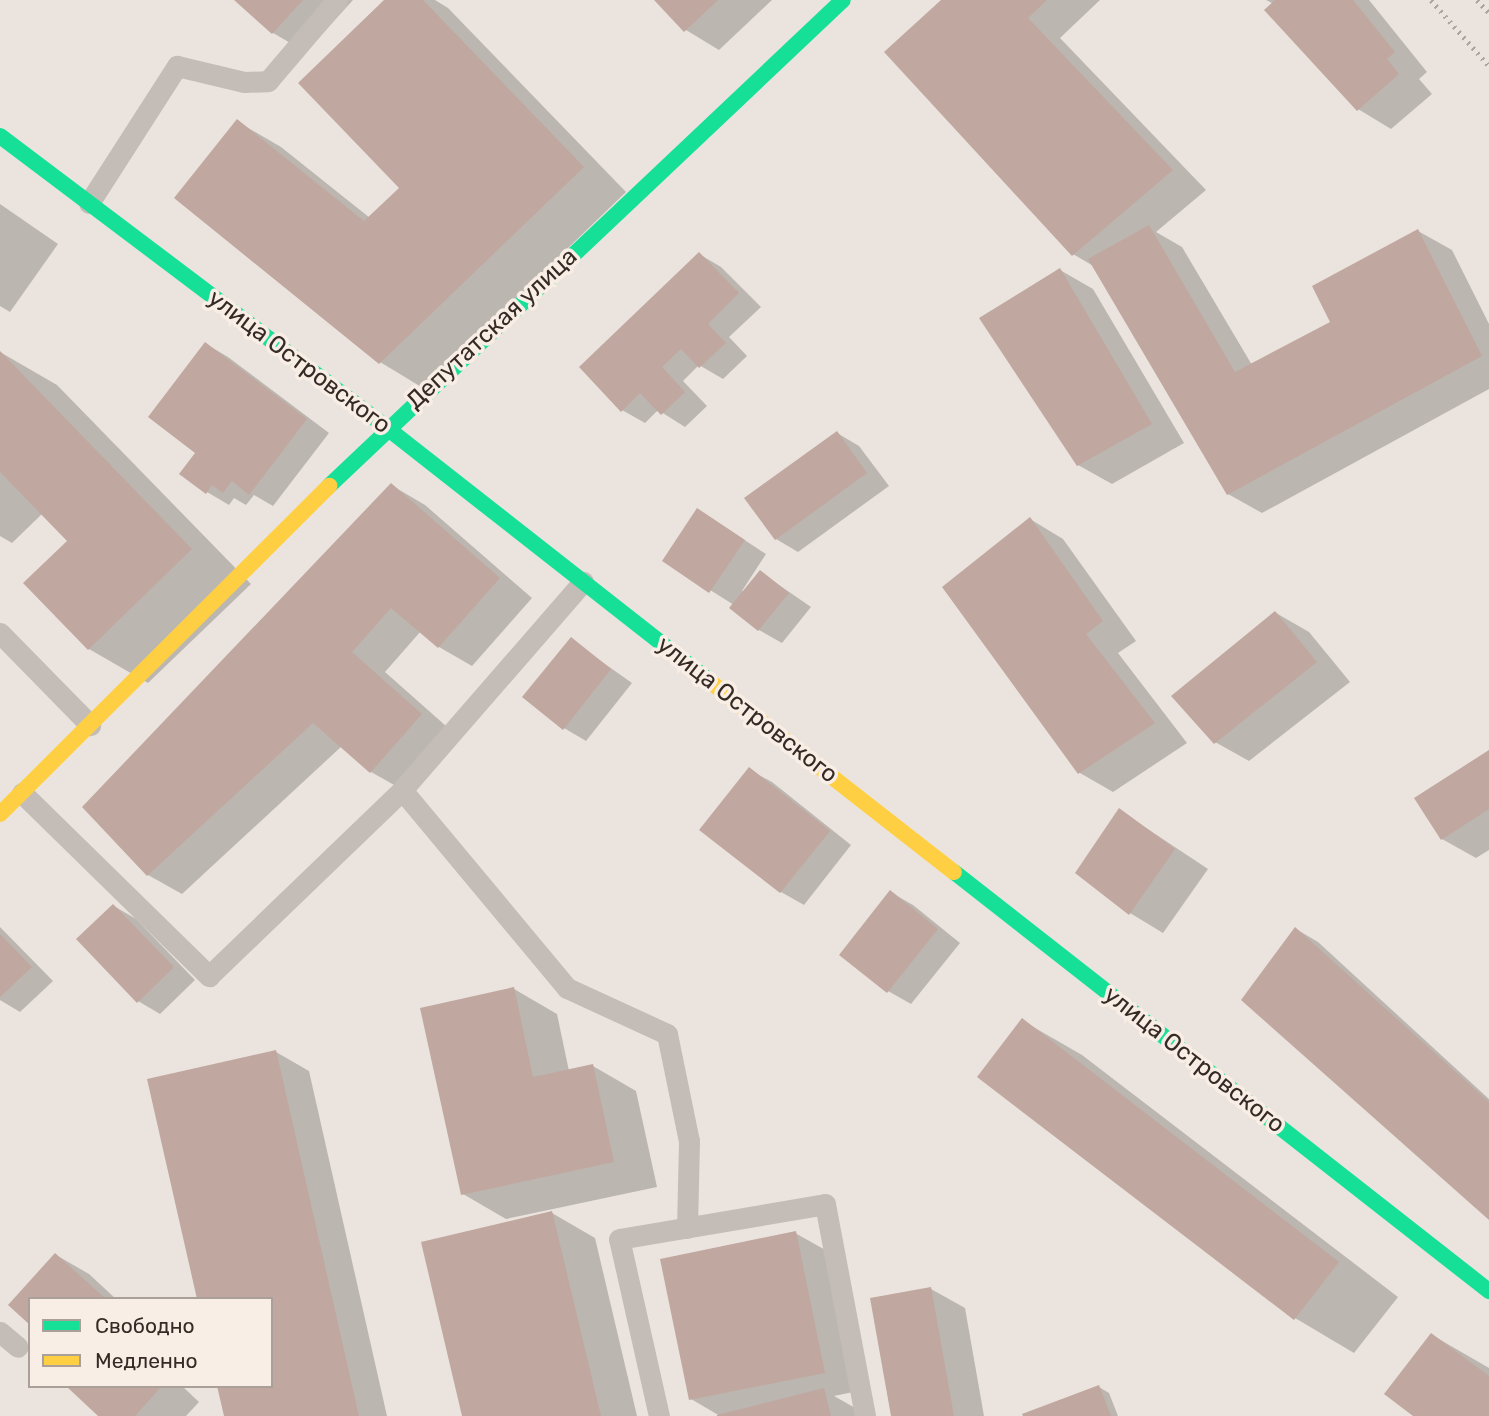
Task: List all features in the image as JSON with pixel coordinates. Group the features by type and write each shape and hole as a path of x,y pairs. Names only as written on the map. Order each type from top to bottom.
{"main road":[{"name":"Депутатская улица","path":"0,814 387,428 843,0"},
{"name":"улица Островского","path":"0,136 387,428 1489,1291"}],"lane":[{"path":"89,203 177,66 244,82 268,80 337,0"},
{"path":"22,793 209,976 402,790 583,582"},
{"path":"0,633 90,726"},
{"path":"402,790 567,988 667,1034 689,1141 687,1228"},
{"path":"659,1416 619,1239 825,1204 865,1416"},
{"path":"0,1332 18,1347"}],"building":[{"path":"234,0 303,0 272,34"},
{"path":"384,0 423,0 584,167 379,364 174,198 237,119 364,221 399,188 298,83"},
{"path":"654,0 718,0 684,32"},
{"path":"941,0 1047,0 1028,18 1173,170 1072,256 884,52"},
{"path":"1275,0 1353,0 1395,52 1387,59 1399,74 1357,111 1264,10"},
{"path":"1149,225 1235,372 1330,322 1312,286 1418,229 1482,356 1227,495 1088,259"},
{"path":"699,252 739,293 708,324 726,343 699,368 681,349 662,367 685,392 661,415 640,393 621,412 579,367"},
{"path":"1060,268 1152,424 1077,466 979,318"},
{"path":"205,342 307,419 249,495 232,481 223,493 212,485 206,494 179,474 195,453 148,417"},
{"path":"0,351 192,549 88,650 23,583 67,541 0,472"},
{"path":"837,431 867,473 775,540 744,498"},
{"path":"391,483 500,578 438,648 391,608 352,652 422,714 370,773 313,723 147,876 82,807"},
{"path":"697,508 745,540 709,593 662,561"},
{"path":"1030,517 1103,621 1086,634 1155,723 1078,774 942,587"},
{"path":"760,570 789,593 758,631 729,608"},
{"path":"1275,611 1317,662 1214,744 1171,696"},
{"path":"571,637 611,669 563,730 522,697"},
{"path":"1489,750 1489,809 1441,840 1414,798"},
{"path":"749,767 830,831 780,893 699,830"},
{"path":"1119,808 1175,849 1129,915 1075,873"},
{"path":"890,890 938,929 887,993 839,955"},
{"path":"113,904 174,967 137,1003 76,939"},
{"path":"1295,927 1489,1102 1489,1220 1241,1000"},
{"path":"0,934 32,967 0,997"},
{"path":"514,987 533,1077 593,1064 614,1162 461,1195 420,1008"},
{"path":"1022,1018 1339,1262 1294,1320 977,1077"},
{"path":"276,1050 359,1416 224,1416 217,1388 273,1388 273,1297 197,1297 147,1079"},
{"path":"552,1211 601,1416 462,1416 421,1242"},
{"path":"796,1231 825,1373 689,1400 660,1259"},
{"path":"55,1253 104,1297 28,1297 28,1323 8,1305"},
{"path":"931,1287 954,1416 891,1416 870,1298"},
{"path":"1431,1333 1489,1376 1489,1416 1413,1416 1384,1394"},
{"path":"1099,1385 1111,1416 1022,1414"},
{"path":"68,1388 160,1388 135,1416 98,1416"},
{"path":"824,1388 831,1416 717,1416 717,1415"}],"railway":[{"path":"1431,0 1489,66"},
{"path":"1477,0 1489,13"}],"traffic: fast":[{"path":"329,486 843,0"},
{"path":"0,136 387,428 708,680"},
{"path":"954,872 1489,1291"}],"traffic: slow":[{"path":"0,814 329,486"},
{"path":"708,680 954,872"}]}
